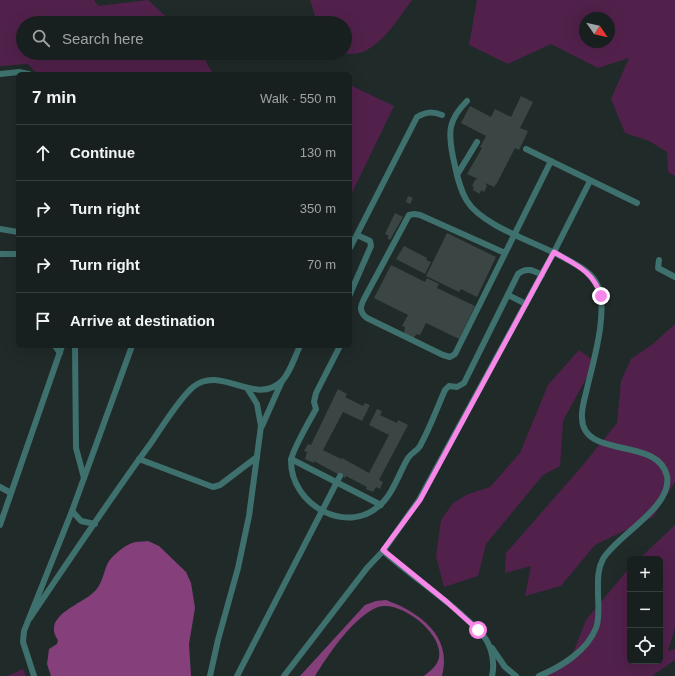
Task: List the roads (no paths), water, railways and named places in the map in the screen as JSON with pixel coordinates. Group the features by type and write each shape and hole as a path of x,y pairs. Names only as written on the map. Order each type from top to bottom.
{"lane":[{"path":"0,74 16,72"},
{"path":"467,101 456,112 450,125 450,141 457,175 467,201 474,210 490,221 554,252 589,274 597,282 601,296 596,351 582,410 584,429 592,439 648,455 660,463 666,474 668,485 657,505 612,548 603,559 598,571 597,627 591,637 582,649 571,658 539,676"},
{"path":"352,244 417,117 424,113 434,112 442,115"},
{"path":"457,175 477,142"},
{"path":"526,149 638,203"},
{"path":"505,253 420,215 409,215 364,298 361,312 367,318 450,357 458,350 551,161"},
{"path":"284,676 367,568 383,550 420,500 542,275 590,181"},
{"path":"0,229 16,232"},
{"path":"352,289 371,246 370,242 357,235"},
{"path":"0,254 16,254"},
{"path":"659,260 658,268 675,277"},
{"path":"339,348 316,393 314,402 316,409 291,459 294,480 301,493 310,504 322,511 339,516 369,514 381,505 391,490 408,457 420,446 445,390 449,386 458,387 464,383 518,274 523,270 529,270 542,275"},
{"path":"508,295 526,304"},
{"path":"56,348 60,353"},
{"path":"0,525 61,348"},
{"path":"76,348 76,448 84,478"},
{"path":"34,676 23,642 24,631 72,511 131,348"},
{"path":"261,426 299,348"},
{"path":"30,618 139,458 193,387 209,380 222,380 247,388 267,389 283,380"},
{"path":"210,676 216,646 238,568 249,516 261,426 257,404 247,388"},
{"path":"139,458 213,487 220,486 257,457"},
{"path":"291,459 338,479 381,505"},
{"path":"237,676 338,479"},
{"path":"0,487 11,493"},
{"path":"72,511 81,521 95,524"},
{"path":"383,550 447,602 486,639 505,667 516,676"},
{"path":"486,639 493,662 492,676"}]}
